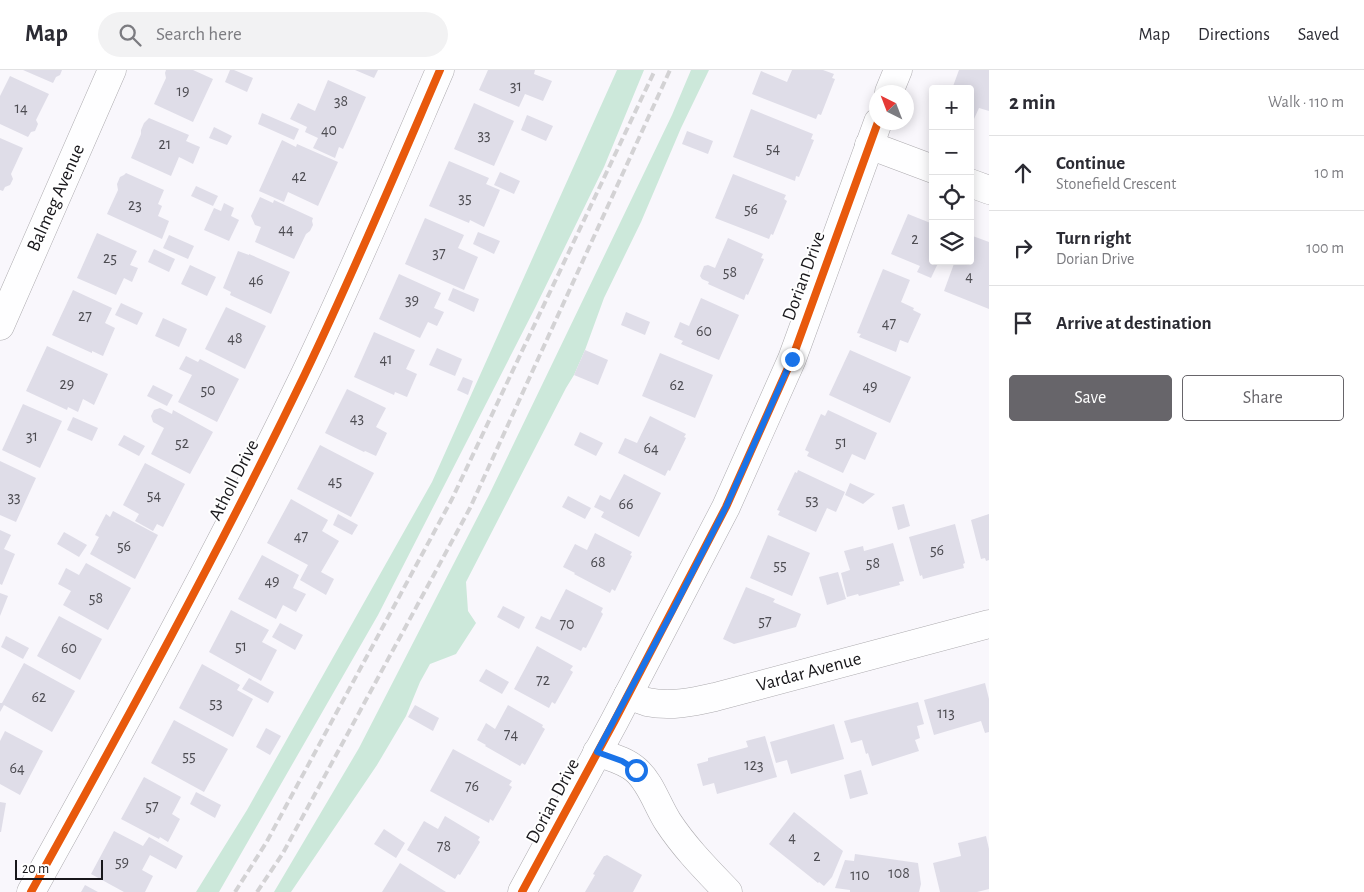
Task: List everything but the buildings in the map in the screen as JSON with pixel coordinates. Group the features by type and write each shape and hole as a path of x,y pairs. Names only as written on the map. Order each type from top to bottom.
{"street":[{"name":"Balmeg Avenue","path":"0,326 112,70"},
{"name":"Atholl Drive","path":"31,892 138,700 264,457 344,290 440,70"},
{"path":"892,85 898,70"},
{"path":"873,134 929,167"},
{"name":"Dorian Drive","path":"522,892 726,507 792,359 873,134"},
{"path":"974,184 989,190"},
{"name":"Vardar Avenue","path":"628,695 646,702 660,704 684,703 715,697 989,624"},
{"path":"597,752 622,761 636,770 648,785 668,822 690,850 728,892"}],"green space":[{"path":"617,70 644,70 604,167 535,308 378,615 219,892 196,892 247,810 432,482"},
{"path":"691,70 709,70 681,128 641,222 604,298 574,375 466,582 468,611 476,623 456,654 430,664 420,682 406,716 377,765 291,892 274,892 359,748 489,495 672,115"}],"railway":[{"path":"235,892 266,843 452,499 655,70"},
{"path":"257,892 283,853 470,508 670,70"}],"cycle path":[{"path":"31,892 172,635 273,440 340,299 440,70"},
{"path":"522,892 614,722 726,507 792,359 875,130"}],"route":[{"path":"636,770 622,761 597,752 726,507 792,359"}]}
